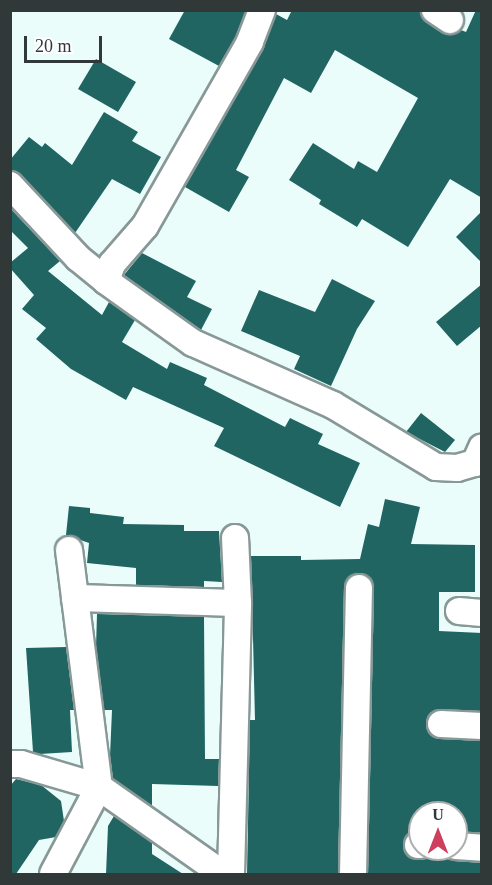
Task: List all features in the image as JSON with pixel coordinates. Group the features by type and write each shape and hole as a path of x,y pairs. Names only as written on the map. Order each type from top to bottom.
{"street":[{"path":"106,281 112,264 145,226 250,42 262,10"},
{"path":"10,185 78,258 106,281 193,343 333,405 436,467 457,468 475,463 482,447"},
{"path":"231,874 238,603 235,538"},
{"path":"53,874 99,787 69,550"},
{"path":"353,874 359,588"},
{"path":"75,598 238,603"},
{"path":"441,724 482,726"},
{"path":"10,764 21,764 99,787 223,874"}],"building":[{"path":"185,10 246,10 236,36 219,66 169,39"},
{"path":"292,10 420,10 427,22 450,35 461,30 466,32 476,10 482,10 482,198 450,179 408,247 362,219 357,227 319,204 321,200 289,180 313,143 354,169 358,161 377,172 418,98 335,50 311,93 284,78 236,170 249,177 229,212 185,187 263,49 276,14 287,20"},
{"path":"96,59 136,82 118,112 78,89"},
{"path":"104,112 138,132 132,141 161,157 140,194 112,179 75,233 21,175 10,170 10,160 29,137 42,147 45,143 72,165"},
{"path":"10,208 60,261 48,271 102,315 109,302 135,320 122,342 167,369 170,362 207,378 204,385 285,427 290,418 323,434 318,444 360,463 340,507 214,446 224,428 133,387 126,400 71,369 36,339 46,328 22,309 34,295 10,268 10,263 28,248 10,230"},
{"path":"482,211 482,263 456,237"},
{"path":"142,253 196,281 187,297 212,309 201,330 124,275"},
{"path":"332,279 375,301 357,329 331,386 294,369 300,356 241,331 259,290 315,312"},
{"path":"482,284 482,325 457,346 436,322"},
{"path":"421,413 455,440 445,452 406,432"},
{"path":"385,499 420,507 411,544 475,545 475,592 439,592 439,631 482,633 482,711 435,710 428,716 426,724 432,736 440,739 482,741 482,833 468,832 468,801 408,801 408,836 403,846 408,855 408,861 482,863 482,874 368,874 374,588 367,576 359,573 347,580 344,588 338,874 247,874 250,720 255,720 251,556 301,556 301,560 360,559 368,524 379,527"},
{"path":"69,506 90,508 90,513 124,517 123,524 184,525 184,531 219,531 222,582 204,581 204,587 136,585 136,568 87,563 89,543 66,535"},
{"path":"97,614 204,617 205,759 219,759 218,786 152,784 152,806 113,779 110,756 112,710 104,710 96,647"},
{"path":"66,647 74,710 70,710 72,752 40,754 33,752 26,648"},
{"path":"16,779 41,785 61,801 64,821 56,837 39,840 16,874 10,874 10,786"},
{"path":"114,816 152,842 152,854 183,874 106,874 108,826"}]}
